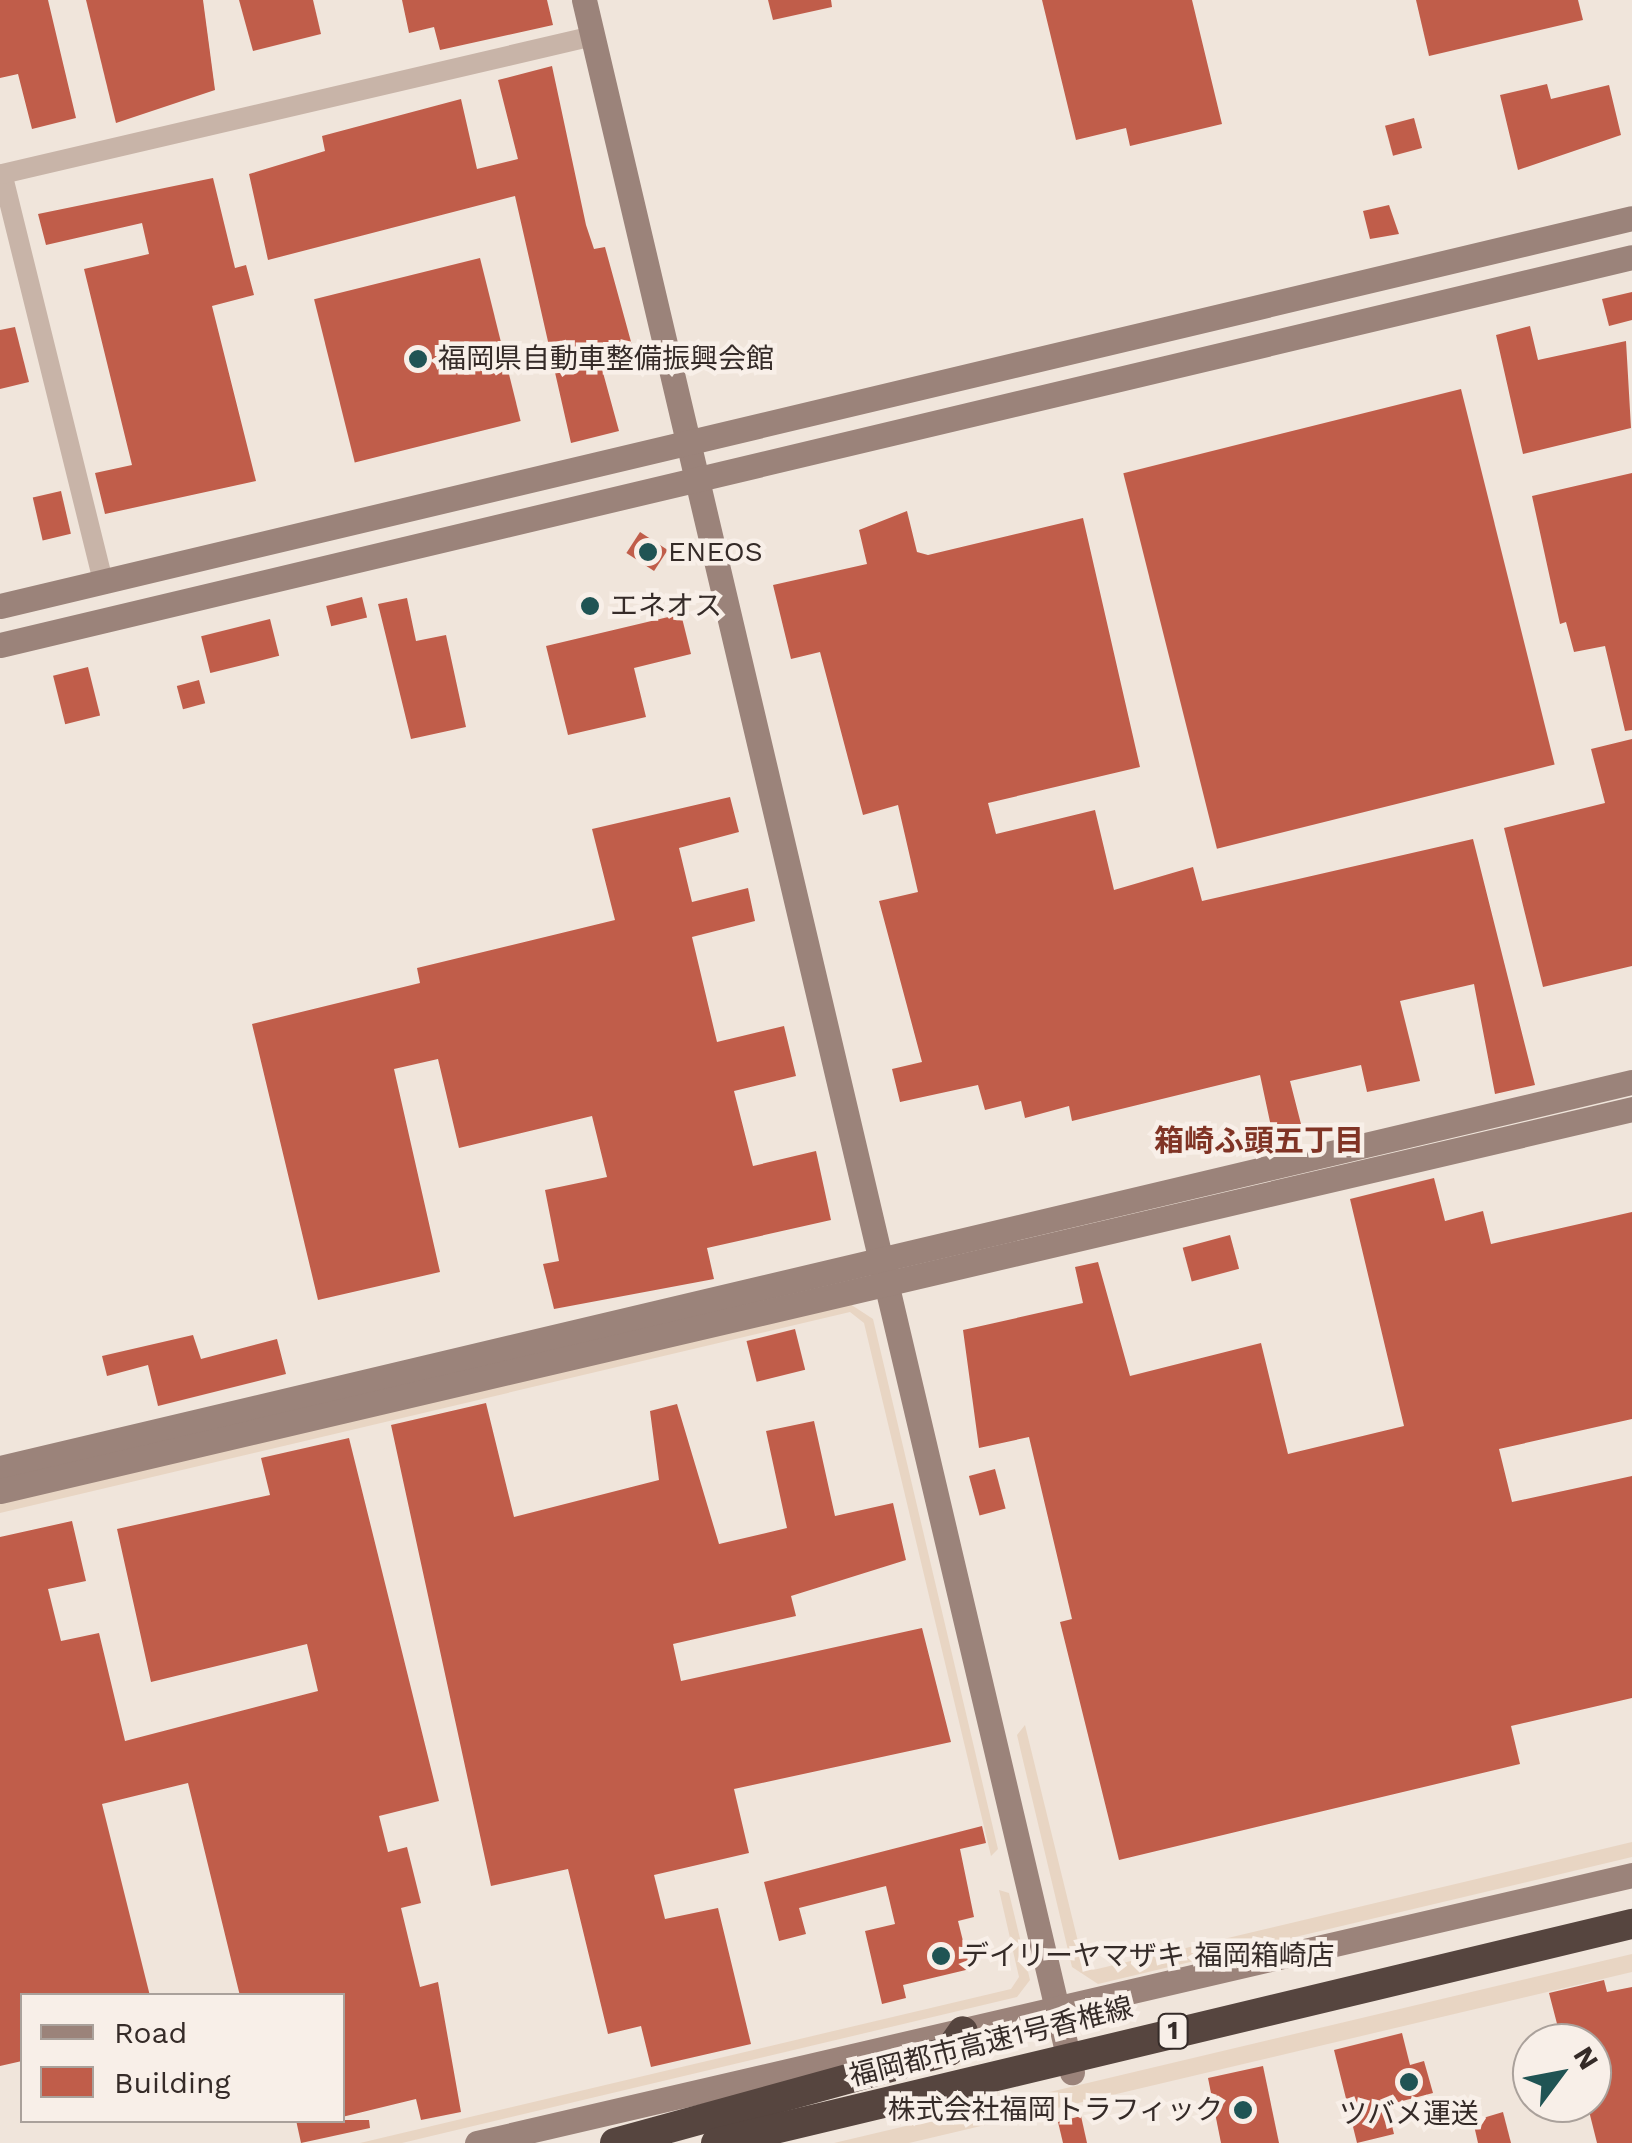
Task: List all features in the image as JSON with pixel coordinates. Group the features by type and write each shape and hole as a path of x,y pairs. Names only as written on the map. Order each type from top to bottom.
{"highway":[{"name":"福岡都市高速1号香椎線","path":"716,2143 1632,1930"},
{"name":"福岡都市高速1号香椎線","path":"752,2143 1632,1930"},
{"path":"615,2143 950,2051 963,2031"}],"street":[{"path":"584,0 685,443 698,479 1060,2007 1072,2072"},
{"path":"104,581 2,174 592,36"},
{"path":"0,606 1632,218"},
{"path":"0,644 1632,256"},
{"path":"0,1491 1632,1082"},
{"path":"0,1468 1632,1108"},
{"path":"477,2143 1632,1875"},
{"path":"752,2143 1072,2072 1632,1930"}],"shaded area":[{"path":"847,1302 873,1319 998,1849 991,1856 864,1323 850,1312 0,1513 0,1502"},
{"path":"1025,1725 1083,1962 1093,1970 1632,1842 1632,1857 1098,1984 1072,1967 1017,1735"},
{"path":"999,1890 1009,1893 1030,1980 1017,1997 402,2143 360,2143 1011,1989 1019,1977"},
{"path":"1632,1954 1632,1972 909,2143 834,2143"}],"building":[{"path":"0,0 48,0 76,118 32,129 18,74 0,78"},
{"path":"86,0 203,0 215,90 116,123"},
{"path":"239,0 313,0 321,34 253,51"},
{"path":"402,0 547,0 553,25 440,50 434,27 409,33"},
{"path":"768,0 831,0 832,7 773,20"},
{"path":"1042,0 1192,0 1222,124 1130,146 1126,128 1076,140"},
{"path":"1416,0 1578,0 1583,20 1429,56"},
{"path":"552,66 586,225 594,249 605,247 633,349 599,358 619,431 571,443 515,196 268,260 249,174 325,151 322,136 461,99 477,169 518,159 498,80"},
{"path":"1547,84 1551,99 1609,85 1621,135 1518,170 1500,95"},
{"path":"1414,118 1422,148 1393,156 1385,126"},
{"path":"213,178 235,268 246,265 254,295 212,306 256,481 105,514 95,473 132,465 84,269 149,254 142,223 46,245 38,214"},
{"path":"1389,205 1399,234 1370,239 1363,211"},
{"name":"福岡県自動車整備振興会館","path":"480,258 521,421 355,462 314,299"},
{"path":"1632,292 1632,320 1609,326 1602,299"},
{"path":"1530,326 1538,360 1626,341 1631,428 1523,454 1496,335"},
{"path":"15,327 29,382 0,389 0,330"},
{"path":"1461,389 1555,765 1217,849 1123,473"},
{"path":"1632,473 1632,730 1625,731 1605,646 1574,652 1566,622 1560,624 1532,496"},
{"path":"61,491 71,534 43,540 33,498"},
{"path":"907,511 917,552 928,555 1083,518 1140,767 988,803 996,834 1095,810 1114,890 1193,867 1202,901 1473,839 1535,1085 1495,1094 1474,984 1400,1001 1420,1081 1367,1092 1361,1065 1290,1081 1302,1128 1273,1136 1260,1075 1072,1121 1069,1106 1025,1118 1021,1101 985,1110 978,1085 900,1102 892,1069 922,1062 879,901 918,892 898,805 863,815 820,652 791,659 773,585 867,564 859,530"},
{"name":"ENEOS","path":"640,532 668,550 654,571 626,553"},
{"path":"362,597 367,617 331,626 326,606"},
{"path":"407,598 416,641 446,635 466,727 411,739 378,604"},
{"path":"681,614 691,654 634,668 646,717 568,735 546,646"},
{"path":"270,619 279,656 210,673 201,636"},
{"path":"88,667 100,716 65,724 53,676"},
{"path":"199,680 205,703 183,709 177,686"},
{"path":"1632,739 1632,966 1543,987 1504,828 1605,803 1591,749"},
{"path":"730,797 739,832 679,848 692,902 748,888 755,921 692,937 717,1042 784,1026 796,1076 734,1091 753,1166 816,1151 831,1220 707,1248 714,1279 554,1309 543,1264 559,1261 545,1190 607,1177 592,1116 459,1148 438,1059 394,1069 440,1272 318,1300 252,1024 420,983 417,968 615,920 592,829"},
{"path":"1434,1178 1445,1221 1483,1211 1491,1244 1632,1212 1632,1419 1499,1449 1512,1502 1632,1476 1632,1698 1511,1726 1520,1764 1119,1860 1060,1622 1072,1619 1029,1437 979,1448 963,1330 1083,1303 1075,1267 1098,1262 1130,1376 1261,1343 1288,1454 1404,1426 1350,1199"},
{"path":"1230,1235 1239,1269 1192,1281 1183,1248"},
{"path":"795,1329 805,1370 757,1382 746,1341"},
{"path":"193,1335 201,1359 277,1339 286,1374 158,1406 148,1365 107,1376 102,1356"},
{"path":"486,1403 514,1517 659,1480 650,1411 677,1404 719,1544 787,1528 766,1431 814,1421 835,1516 893,1503 906,1560 791,1596 796,1616 673,1644 681,1681 922,1628 951,1742 734,1789 749,1853 654,1875 665,1919 718,1908 751,2044 651,2067 641,2026 608,2034 568,1869 491,1886 391,1425"},
{"path":"349,1438 439,1801 379,1816 388,1852 407,1847 421,1903 401,1908 420,1987 438,1982 461,2112 421,2120 416,2099 345,2116 345,1993 239,1993 188,1783 102,1804 149,1993 20,1993 20,2061 0,2066 0,1537 72,1521 86,1581 48,1589 61,1641 99,1633 125,1741 318,1691 307,1644 151,1682 117,1529 270,1495 261,1458"},
{"path":"995,1469 1006,1509 980,1516 969,1476"},
{"path":"982,1826 986,1843 960,1849 974,1917 958,1921 970,1969 903,1985 906,1998 882,2004 865,1931 895,1924 886,1886 799,1908 806,1934 779,1941 764,1882"},
{"path":"1604,1980 1607,1992 1632,1987 1632,2143 1597,2143 1592,2123 1612,2123 1612,2023 1557,2023 1549,1993"},
{"path":"1402,2033 1410,2065 1424,2061 1433,2093 1387,2105 1394,2134 1357,2143 1334,2050"},
{"name":"株式会社福岡トラフィック","path":"1263,2066 1279,2143 1221,2143 1208,2078"},
{"path":"1503,2112 1511,2143 1478,2143 1473,2121"},
{"path":"1081,2116 1087,2143 1063,2143 1058,2122"},
{"path":"369,2120 370,2128 301,2143 297,2123"}],"place":[{"name":"福岡県自動車整備振興会館","path":"418,359"},
{"name":"ENEOS","path":"648,552"},
{"name":"エネオス","path":"590,606"},
{"name":"デイリーヤマザキ 福岡箱崎店","path":"941,1956"},
{"name":"ツバメ運送","path":"1409,2082"},
{"name":"株式会社福岡トラフィック","path":"1243,2110"}],"district":[{"name":"箱崎ふ頭五丁目","path":"1259,1141"}]}
